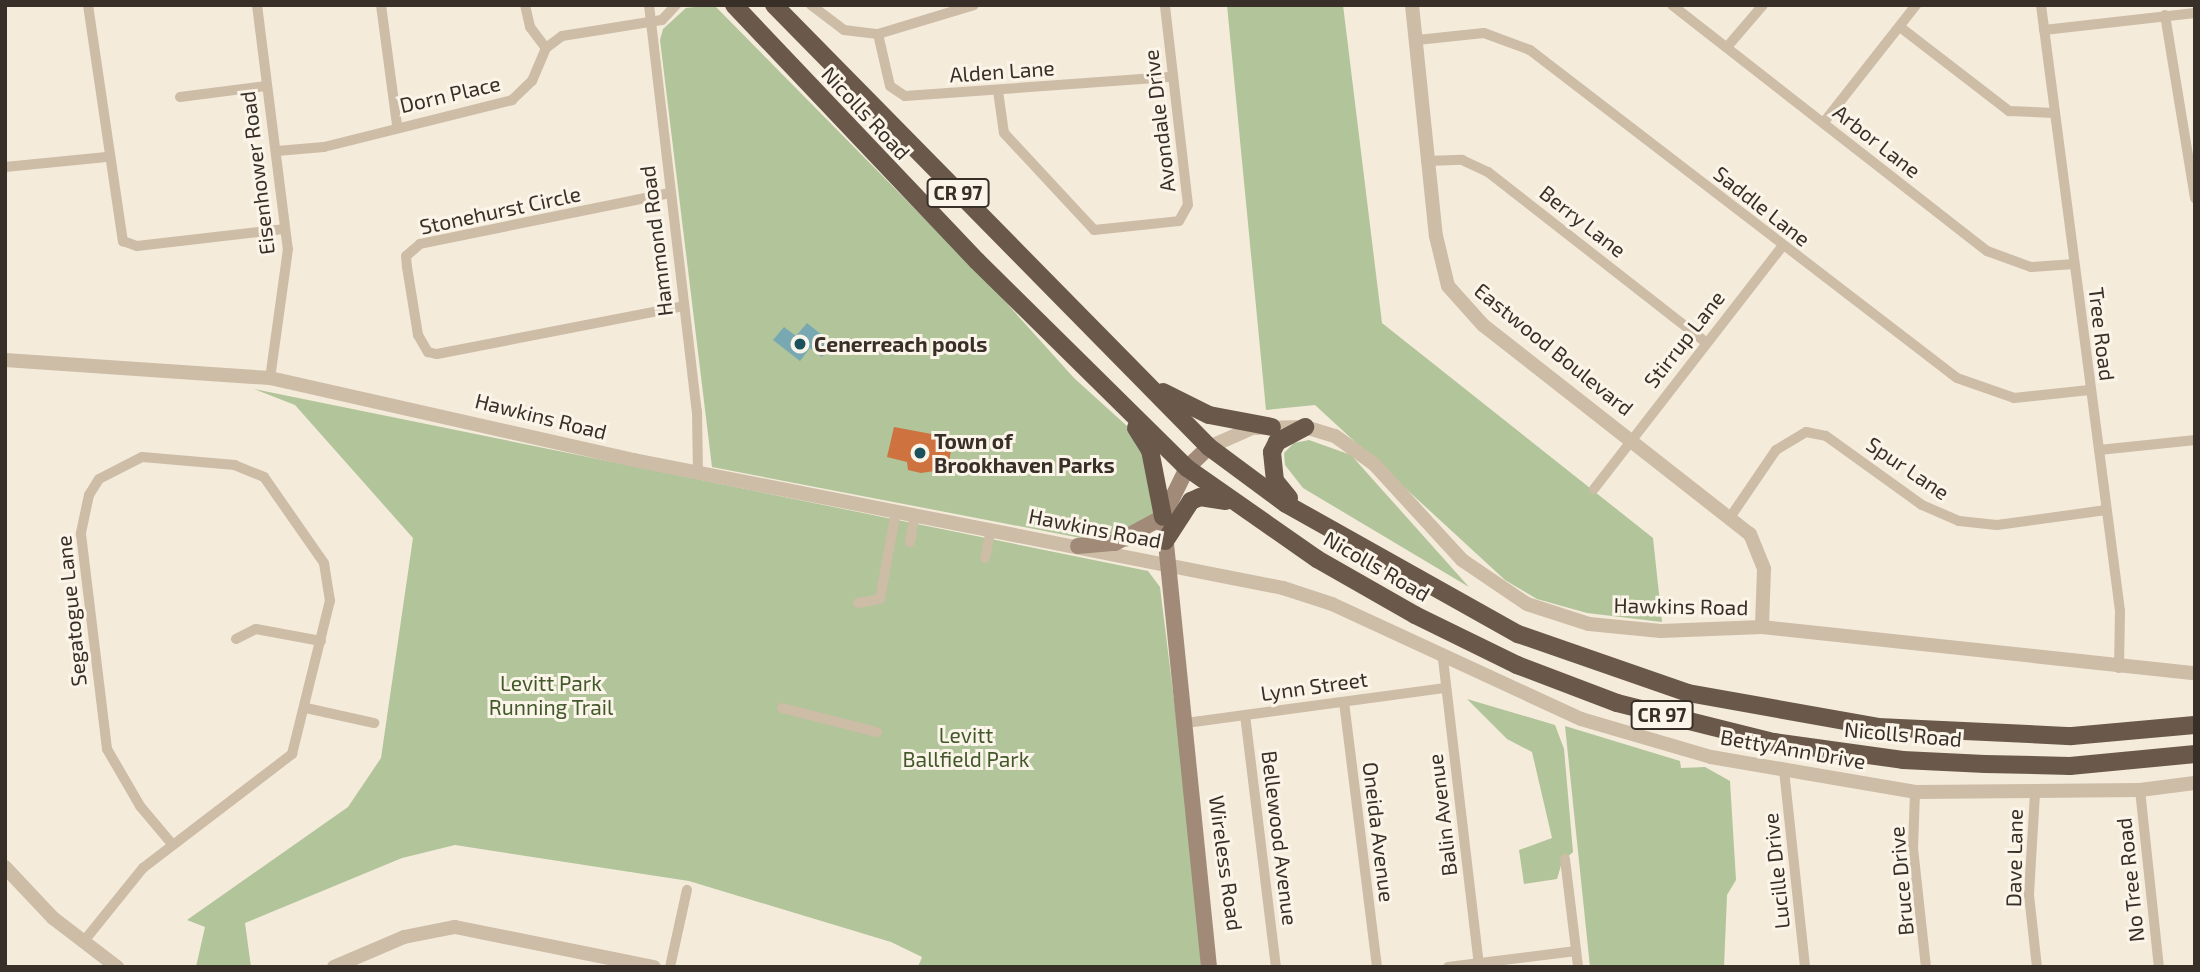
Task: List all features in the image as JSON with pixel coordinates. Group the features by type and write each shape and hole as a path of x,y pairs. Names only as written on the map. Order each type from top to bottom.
{"highway":[{"path":"723,5 763,37"},
{"name":"Nicolls Road","path":"734,5 1128,412 1188,468 1232,503 1415,615 1517,665 1617,703 1713,729 1889,758 1985,764 2070,766 2195,754"},
{"name":"Nicolls Road","path":"774,5 1209,447 1303,514 1518,634 1688,693 1865,726 1980,734 2072,736 2195,725"},
{"path":"1143,380 1209,415 1272,427"},
{"path":"1128,412 1150,450 1163,517"},
{"path":"1303,514 1275,481 1271,463 1277,442 1305,427"},
{"path":"1165,541 1191,501 1212,497 1232,503"}],"main road":[{"name":"Hawkins Road","path":"1167,564 1163,517 1188,468 1209,447"},
{"path":"1078,547 1125,539 1163,517"},
{"name":"Wireless Road","path":"1167,564 1186,723 1209,967"},
{"name":"Wireless Road","path":"1190,764 1218,967"}],"street":[{"path":"88,5 117,226 128,245 285,229"},
{"name":"Eisenhower Road","path":"257,5 277,151 288,262 270,378"},
{"path":"381,5 397,125"},
{"path":"525,5 530,27 546,48 575,33 662,20 676,5"},
{"name":"Hammond Road","path":"649,5 683,306 698,472"},
{"path":"925,5 928,19"},
{"path":"812,7 844,30 878,34 974,5"},
{"name":"Avondale Drive","path":"998,91 1004,133 1094,230 1102,232 1170,225 1185,214 1188,205 1165,5"},
{"name":"Eastwood Boulevard","path":"1412,5 1426,161 1439,259 1455,296 1483,325 1633,438 1750,534 1762,559 1762,627"},
{"name":"Arbor Lane","path":"1672,5 1997,258 2031,267 2074,264"},
{"path":"1727,47 1763,5"},
{"path":"1824,122 1916,5"},
{"name":"Tree Road","path":"2041,5 2120,611 2119,668"},
{"path":"2045,30 2195,13"},
{"path":"2165,15 2195,199"},
{"path":"1900,27 2009,111 2054,113"},
{"name":"Saddle Lane","path":"1417,40 1483,33 1514,41 1782,247 1969,384 2014,398 2090,390"},
{"name":"Alden Lane","path":"878,34 890,86 905,96 1172,77"},
{"name":"Dorn Place","path":"277,151 324,148 397,125 512,100 532,81 546,48"},
{"path":"180,97 267,86"},
{"path":"5,167 107,157"},
{"name":"Berry Lane","path":"1426,161 1462,160 1488,172 1704,341"},
{"name":"Stonehurst Circle","path":"670,193 420,244 406,256 407,267 418,335 428,352 437,354 683,306"},
{"name":"Stirrup Lane","path":"1594,489 1704,341 1782,247"},
{"name":"Hawkins Road","path":"6,357 270,378 698,472 1167,564"},
{"name":"Hawkins Road","path":"1209,447 1252,428 1305,427 1335,436 1374,464 1436,537 1527,604 1568,619 1629,629 1762,627 2119,668 2195,673"},
{"name":"Spur Lane","path":"1731,516 1776,450 1806,432 1826,436 1922,505 1959,521 1997,525 2106,510"},
{"path":"2099,450 2195,440"},
{"name":"Segatogue Lane","path":"84,941 143,868 281,766 299,740 330,601 324,563 264,477 235,465 152,456 121,464 99,479 89,495 81,534 103,734 120,776 172,844"},
{"path":"858,603 880,599 896,511"},
{"path":"910,542 915,515"},
{"path":"985,558 991,530"},
{"name":"Betty Ann Drive","path":"1167,564 1312,596 1443,659 1617,731 1784,770 1915,792 2140,790 2195,783"},
{"path":"236,639 257,629 321,640"},
{"name":"Balin Avenue","path":"1443,659 1479,965"},
{"name":"Lynn Street","path":"1186,723 1446,688"},
{"name":"Oneida Avenue","path":"1344,702 1377,967"},
{"path":"306,708 374,723"},
{"path":"782,708 877,732"},
{"name":"Bellewood Avenue","path":"1245,715 1276,967"},
{"name":"Lucille Drive","path":"1784,770 1805,967"},
{"name":"No Tree Road","path":"2140,790 2159,967"},
{"name":"Bruce Drive","path":"1915,792 1913,848 1926,967"},
{"name":"Dave Lane","path":"2035,793 2029,895 2037,967"},
{"path":"1565,859 1578,967"},
{"path":"5,867 53,918 117,967"},
{"path":"670,967 687,890"},
{"path":"334,967 404,937 455,927 654,967"},
{"path":"1448,967 1576,951"}],"green space":[{"path":"714,5 992,287 1074,378 1138,436 1157,504 1147,533 1136,542 1127,547 712,467 660,40 663,29 686,8"},
{"path":"1227,5 1343,5 1382,323 1653,538 1662,622 1587,613 1537,599 1505,580 1315,405 1266,410"},
{"path":"254,389 1148,571 1160,587 1207,967 918,967 922,957 891,942 689,881 455,845 402,858 245,923 251,967 196,967 205,927 187,920 348,807 381,758 413,538 295,405"},
{"path":"1309,440 1351,455 1469,587 1303,488 1285,465 1284,453 1294,443"},
{"path":"1467,699 1555,725 1564,749 1573,852 1562,862 1557,879 1524,884 1519,850 1552,838 1532,752 1507,739"},
{"path":"1565,726 1680,761 1681,768 1705,767 1730,781 1736,880 1727,895 1724,967 1590,967"}],"water":[{"path":"807,323 833,344 822,357 810,348 800,361 773,340 784,327 796,336"}],"building":[{"name":"Town of Brookhaven Parks","path":"894,427 953,438 948,469 921,473 908,470 907,462 887,457"}],"place":[{"name":"Cenerreach pools","path":"800,344"},
{"name":"Town of Brookhaven Parks","path":"920,453"}],"park label":[{"name":"Levitt Park Running Trail","path":"551,695"},
{"name":"Levitt Ballfield Park","path":"966,747"}]}
